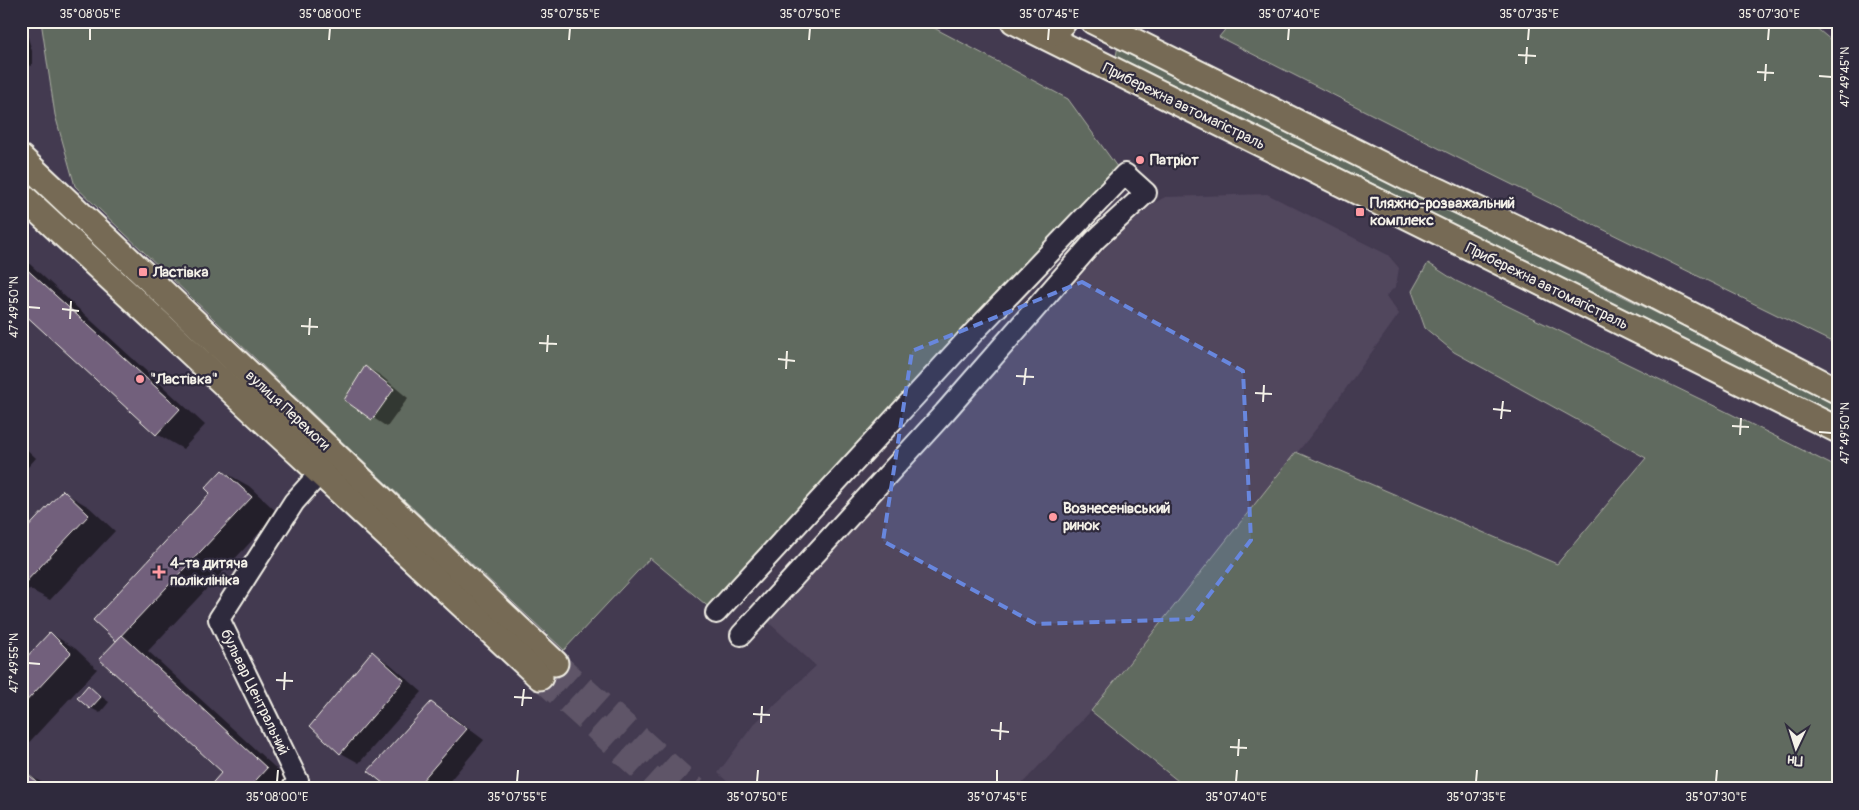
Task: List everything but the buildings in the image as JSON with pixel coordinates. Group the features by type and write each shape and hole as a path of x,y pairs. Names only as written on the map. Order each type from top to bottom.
{"main road":[{"path":"1022,25 1052,33 1064,21"},
{"name":"Прибережна автомагістраль","path":"1022,25 1838,430"},
{"path":"1115,71 1093,52 1095,42 1102,34 1103,27 1399,173 1615,276 1838,391"},
{"name":"вулиця Перемоги","path":"21,158 303,441"},
{"name":"вулиця Перемоги","path":"21,196 303,441 548,670"}],"street":[{"path":"716,613 966,340 1125,174 1146,193 1095,240 945,412 741,635"},
{"name":"бульвар Центральний","path":"292,789 298,782 219,619 294,502 329,465"}],"highlighted area":[{"path":"1082,282 1243,371 1251,540 1191,619 1036,624 883,541 912,351"}],"shaded area":[{"name":"Вознесенівський ринок","path":"1267,194 1388,255 1399,268 1396,286 1386,296 1399,314 1324,419 1091,711 1017,789 735,789 718,773 754,724 816,666 767,621 1138,212 1165,197"}],"green space":[{"path":"41,21 921,21 1068,99 1120,171 711,609 650,558 564,650 355,454 75,186 55,115"},
{"path":"1232,21 1808,21 1838,46 1838,345 1458,158 1219,37"},
{"path":"1118,46 1838,403 1838,415 1116,56"},
{"path":"1428,263 1456,281 1838,468 1838,789 1188,789 1091,711 1296,452 1557,564 1646,458 1454,352 1425,328 1412,291"}],"tunnel":[{"path":"555,663 695,789"},
{"path":"540,677 663,789"}],"place":[{"name":"Патріот","path":"1140,160"},
{"name":"Пляжно-розважальний комплекс","path":"1360,212"},
{"name":"Ластівка","path":"143,272"},
{"name":"\"Ластівка\"","path":"140,379"},
{"name":"Вознесенівський ринок","path":"1053,517"},
{"name":"4-та дитяча поліклініка","path":"159,572"}]}
